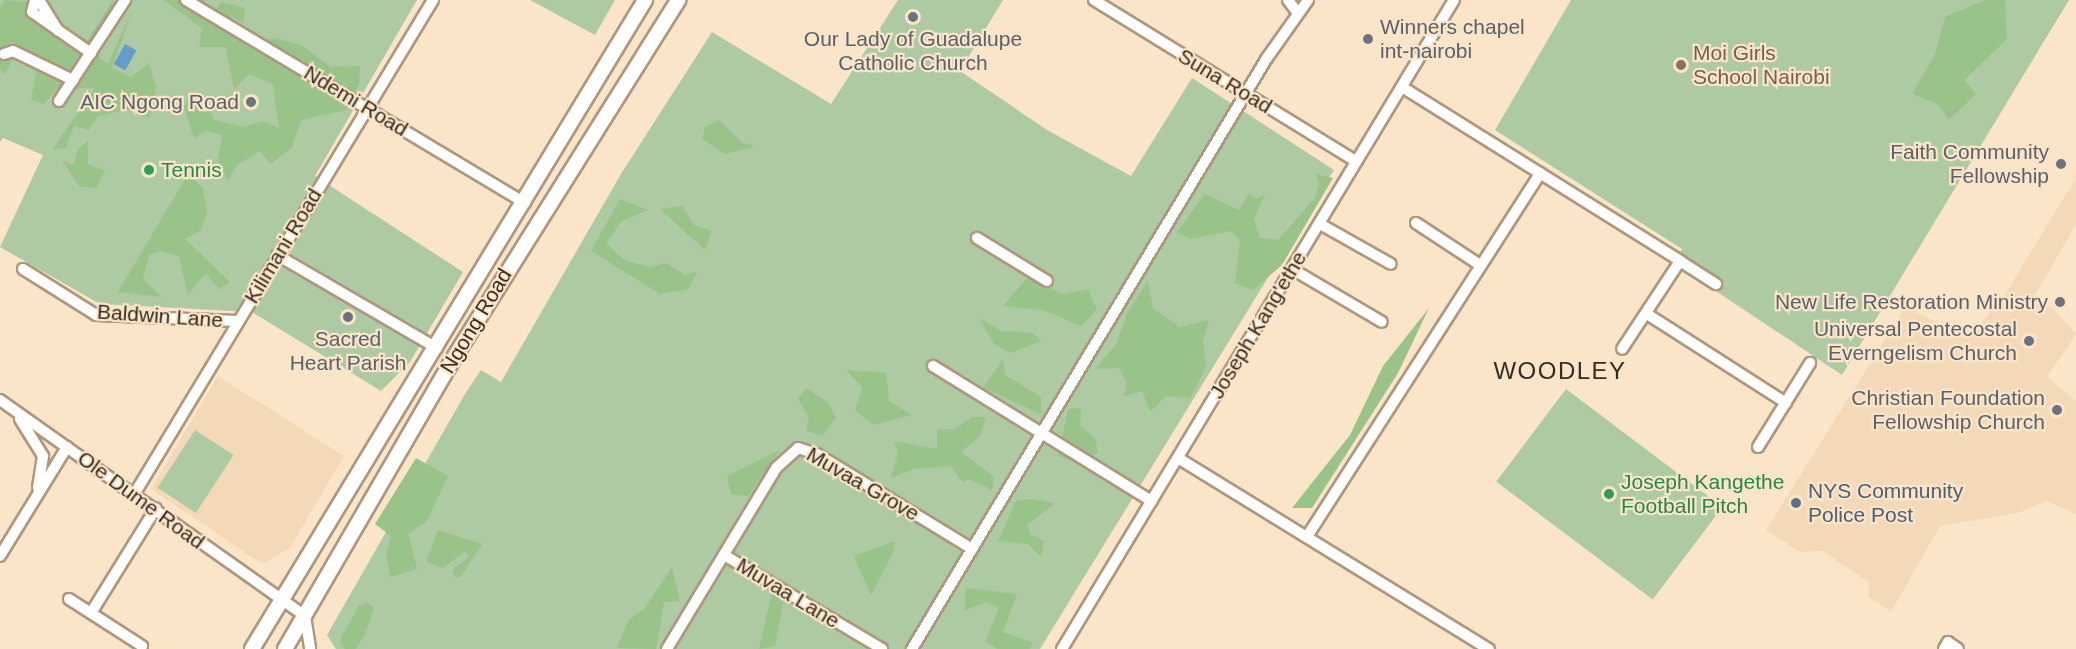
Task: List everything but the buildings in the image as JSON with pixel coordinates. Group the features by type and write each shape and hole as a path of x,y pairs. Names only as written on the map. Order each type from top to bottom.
{"main road":[{"name":"Ngong Road","path":"252,649 525,203 645,0"},
{"name":"Ngong Road","path":"285,649 455,354 678,0"}],"street":[{"path":"37,0 32,12 91,53"},
{"path":"60,101 125,0"},
{"name":"Ndemi Road","path":"186,0 525,203"},
{"name":"Kilimani Road","path":"135,493 433,0"},
{"name":"Suna Road","path":"1094,0 1356,161"},
{"path":"1288,0 1297,12"},
{"path":"912,649 1246,93 1297,12 1308,0"},
{"name":"Joseph Kang'ethe","path":"1062,649 1454,0"},
{"path":"4,54 13,51 73,80"},
{"path":"1402,87 1716,284"},
{"path":"1308,535 1540,173"},
{"path":"1416,223 1480,265"},
{"path":"1320,224 1391,264"},
{"path":"977,238 1047,281"},
{"path":"278,255 437,348"},
{"path":"1622,349 1680,261"},
{"name":"Baldwin Lane","path":"23,269 96,315 237,321"},
{"path":"1292,269 1382,322"},
{"path":"1647,314 1786,403"},
{"path":"1758,447 1810,363"},
{"path":"933,366 1152,501"},
{"name":"Ole Dume Road","path":"0,400 135,493 281,601 305,616"},
{"path":"10,407 41,446 43,470 36,497"},
{"path":"0,556 67,447"},
{"name":"Muvaa Grove","path":"667,649 784,457 804,448 972,549"},
{"path":"1178,458 1308,535 1489,649"},
{"path":"91,613 156,508"},
{"name":"Muvaa Lane","path":"724,555 882,649"},
{"path":"69,599 142,646"},
{"path":"305,616 310,649"},
{"path":"1944,649 1948,642 1958,649"}],"shaded area":[{"path":"2076,178 2076,224 2034,297 2051,307 2076,334 2047,377 2076,401 2076,514 2046,501 2018,513 1940,526 1891,612 1868,596 1869,582 1823,551 1800,552 1766,530 1906,306 1967,339 2004,296"},
{"path":"218,376 344,456 290,548 262,564 151,489"}],"green space":[{"path":"0,0 417,0 315,176 463,272 410,362 381,391 252,312 100,304 0,247 43,155 3,138 0,142"},
{"path":"5,0 49,3 69,42 86,43 113,0 99,58 108,64 132,11 112,68 131,77 149,63 156,87 149,118 125,110 98,116 89,130 74,126 66,148 52,150 95,88 56,89 44,104 31,100 37,68 32,53 16,52 5,74 0,70 0,7"},
{"path":"164,0 204,0 210,19 221,2 245,8 243,23 233,17 225,33 245,42 275,38 301,45 331,67 360,66 359,84 346,110 301,120 292,147 271,164 260,151 237,165 228,181 218,160 222,135 206,131 194,138 184,107 190,92 209,106 214,120 245,127 262,121 279,128 273,84 249,74 234,89 226,47 199,47 202,28"},
{"path":"530,0 615,0 595,35"},
{"path":"898,0 1003,0 960,71 1047,130 1131,176 1192,78 1334,170 1040,649 336,649 327,635 465,394 481,370 501,382 621,174 712,32 831,104"},
{"path":"1571,0 2069,0 1842,375 1674,263 1682,249 1495,130"},
{"path":"1985,0 2005,0 2007,39 1964,80 1976,94 1949,120 1938,104 1912,94 1934,57 1945,17"},
{"path":"719,120 742,143 756,146 725,154 702,139 705,127"},
{"path":"88,141 88,164 105,171 96,188 79,186 62,160 74,165 78,149"},
{"path":"188,174 203,188 207,213 201,230 185,239 230,282 219,289 206,273 188,295 179,256 161,251 149,255 143,279 162,297 118,292"},
{"path":"1316,174 1333,178 1282,265 1253,290 1235,283 1240,240 1231,231 1190,239 1177,232 1205,194 1239,210 1249,193 1257,199 1265,195 1254,219 1260,238 1278,240 1314,199 1320,184"},
{"path":"620,199 648,210 622,221 606,243 624,260 649,267 666,263 685,275 697,272 688,289 660,294 591,251"},
{"path":"682,206 694,225 712,231 705,250 660,209"},
{"path":"1027,278 1063,294 1088,289 1097,309 1081,326 1044,310 1003,306"},
{"path":"1148,281 1153,309 1180,327 1209,320 1203,341 1206,367 1190,398 1166,396 1150,412 1142,391 1124,396 1127,383 1119,368 1095,369 1117,343 1127,313"},
{"path":"1429,308 1398,373 1312,508 1292,508 1350,435 1383,366"},
{"path":"979,318 1001,331 1033,333 1041,341 1010,353 994,344"},
{"path":"1003,359 1005,375 1041,397 1041,414 983,388"},
{"path":"846,370 886,373 889,401 912,415 873,425 855,410 862,387"},
{"path":"807,388 828,403 836,417 822,436 806,431 809,417 798,399"},
{"name":"Joseph Kangethe Football Pitch","path":"1566,389 1723,507 1653,600 1496,482"},
{"path":"1081,408 1080,426 1095,438 1098,453 1078,463 1058,456 1068,409"},
{"path":"972,417 986,417 980,436 961,452 994,477 992,490 970,479 962,482 951,466 914,469 891,478 898,453 894,441 937,449 937,429 954,430"},
{"path":"195,430 234,455 196,513 157,488"},
{"path":"780,450 748,496 731,494 727,476"},
{"path":"416,458 448,476 427,521 408,534 417,569 390,577 386,554 391,536 375,524"},
{"path":"1030,499 1055,503 1027,525 1031,534 1044,541 1041,557 1028,544 998,541 1016,501"},
{"path":"438,530 482,544 461,576 456,578 452,570 470,556 464,552 443,568 426,562"},
{"path":"895,541 893,552 871,595 854,556"},
{"path":"672,567 680,601 664,602 656,649 616,648 629,620 644,609"},
{"path":"966,588 1017,594 1003,632 1033,643 1030,649 997,649 985,641 999,608 987,602 965,610"},
{"path":"772,591 783,602 775,646 759,649"},
{"path":"367,602 374,608 365,634 356,649 345,649 340,640 358,607"}],"water":[{"path":"125,44 136,50 125,70 114,64"}],"place":[{"name":"Our Lady of Guadalupe Catholic Church","path":"913,17"},
{"name":"Winners chapel int-nairobi","path":"1368,39"},
{"name":"Moi Girls School Nairobi","path":"1681,65"},
{"name":"AIC Ngong Road","path":"251,102"},
{"name":"Faith Community Fellowship","path":"2061,164"},
{"name":"Tennis","path":"149,170"},
{"name":"New Life Restoration Ministry","path":"2060,302"},
{"name":"Sacred Heart Parish","path":"348,317"},
{"name":"Universal Pentecostal Everngelism Church","path":"2029,341"},
{"name":"Christian Foundation Fellowship Church","path":"2057,410"},
{"name":"Joseph Kangethe Football Pitch","path":"1609,494"},
{"name":"NYS Community Police Post","path":"1796,503"}],"district":[{"name":"WOODLEY","path":"1560,371"}]}
